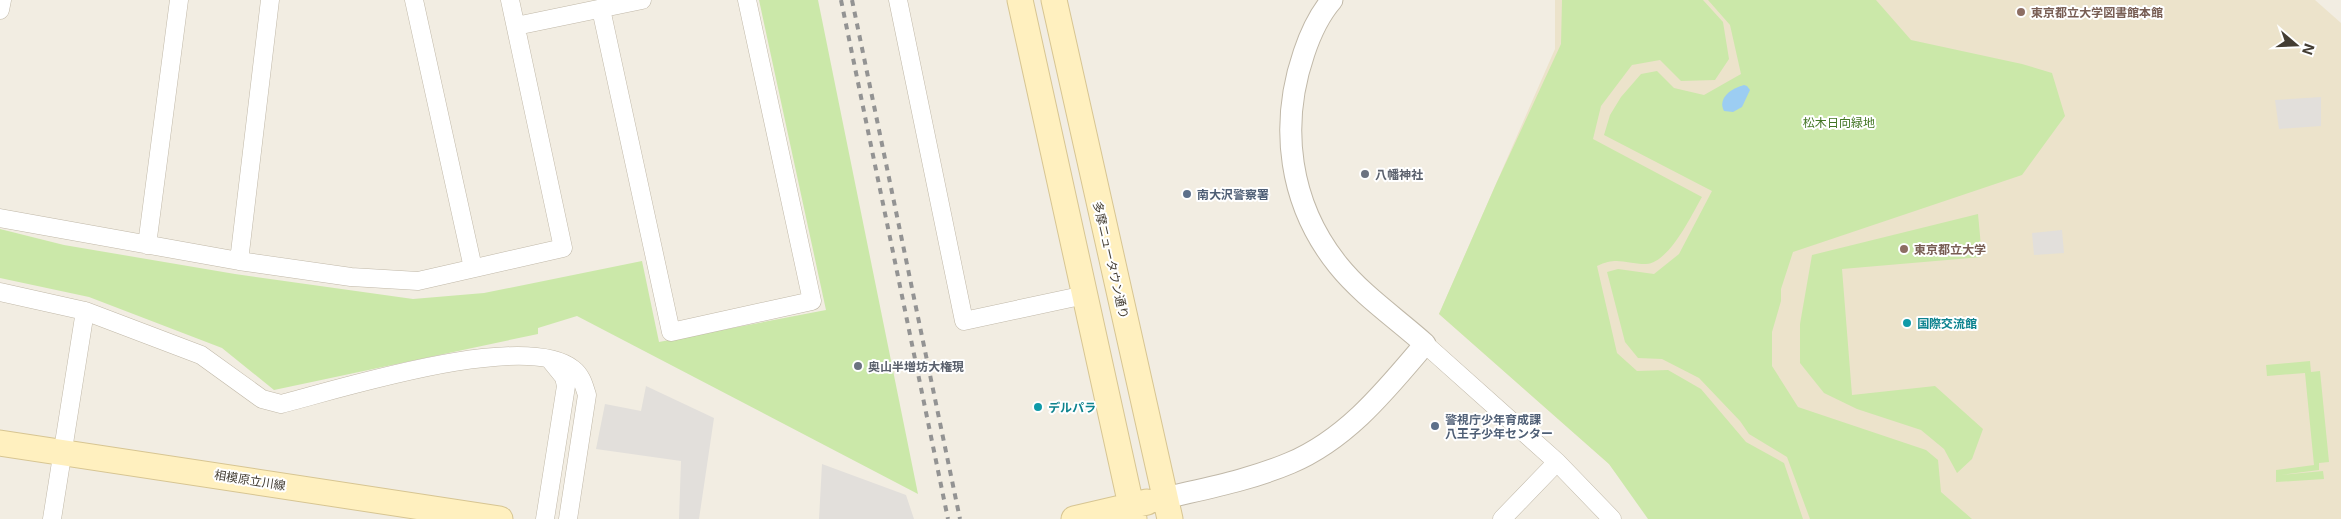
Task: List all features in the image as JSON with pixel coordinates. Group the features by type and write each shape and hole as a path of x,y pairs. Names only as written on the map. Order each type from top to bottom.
{"main road":[{"path":"1020,0 1133,512"},
{"name":"多摩ニュータウン通り","path":"1054,0 1168,508"},
{"name":"相模原立川線","path":"0,443 500,519"},
{"path":"1074,519 1168,508"}],"street":[{"path":"0,8 2,0"},
{"path":"147,244 179,0"},
{"path":"239,261 270,0"},
{"path":"414,0 473,268"},
{"path":"0,218 239,261 351,277 418,281 563,248 510,0"},
{"path":"516,26 642,0"},
{"path":"601,9 671,332 812,301 747,0"},
{"path":"898,0 964,321 1085,295"},
{"path":"1332,0 1309,38 1298,71 1291,102 1289,130 1292,164 1299,192 1324,245 1354,283 1557,462 1612,519"},
{"path":"0,292 85,311 202,355 262,398 281,404 452,361 515,356 548,360 574,369 583,382 587,396 568,519"},
{"path":"52,519 85,311"},
{"path":"1168,508 1292,462 1322,445 1353,422 1381,396 1425,344"},
{"path":"545,519 566,386 564,376 548,360"},
{"path":"1502,519 1557,462"}],"shaded area":[{"name":"東京都立大学","path":"1555,0 2315,0 2341,23 2341,519 1652,519 1609,464 1439,314 1555,49"},
{"path":"2321,97 2321,126 2279,129 2275,100"},
{"path":"2062,230 2064,253 2034,255 2032,233"},
{"path":"646,386 714,418 699,519 679,519 681,461 596,449 605,404 641,411"},
{"path":"822,464 906,495 914,519 819,519"}],"green space":[{"path":"759,0 818,0 918,494 577,316 538,328 538,334 274,390 222,348 89,297 0,278 0,229 64,245 235,274 413,299 484,293 642,261 659,342 826,310"},
{"path":"1562,0 1703,0 1723,22 1729,59 1715,80 1681,81 1660,60 1632,65 1601,106 1593,139 1702,197 1686,226 1671,247 1655,262 1639,264 1611,261 1597,266 1617,353 1637,371 1668,370 1701,389 1746,442 1784,463 1803,519 1648,519 1609,464 1439,314 1496,184 1561,44"},
{"name":"松木日向緑地","path":"1708,0 1876,0 1911,40 2022,64 2052,73 2065,116 2022,175 1793,252 1781,289 1781,301 1772,332 1772,366 1798,407 1926,450 1938,460 1941,492 1972,519 1810,519 1787,457 1749,434 1740,421 1699,378 1662,359 1638,358 1625,342 1607,272 1618,269 1654,274 1679,254 1712,191 1604,135 1610,115 1621,97 1641,74 1657,71 1674,88 1704,95 1741,74 1730,25"},
{"path":"1978,214 1982,257 1842,269 1852,395 1935,386 1983,429 1972,459 1957,473 1944,449 1921,430 1857,409 1824,393 1800,363 1800,324 1812,255"},
{"path":"2310,361 2311,372 2320,371 2329,462 2319,463 2319,470 2281,475 2323,471 2324,479 2276,482 2276,470 2314,465 2305,373 2267,376 2266,365"}],"water":[{"path":"1744,85 1750,90 1742,107 1733,112 1724,111 1722,102 1727,94"}],"railway":[{"path":"841,0 948,519"},
{"path":"852,0 960,519"}],"place":[{"name":"東京都立大学図書館本館","path":"2021,12"},
{"name":"八幡神社","path":"1365,174"},
{"name":"南大沢警察署","path":"1187,194"},
{"name":"東京都立大学","path":"1904,249"},
{"name":"国際交流館","path":"1907,323"},
{"name":"奥山半増坊大権現","path":"858,366"},
{"name":"デルパラ","path":"1038,407"},
{"name":"警視庁少年育成課 八王子少年センター","path":"1435,426"}]}
